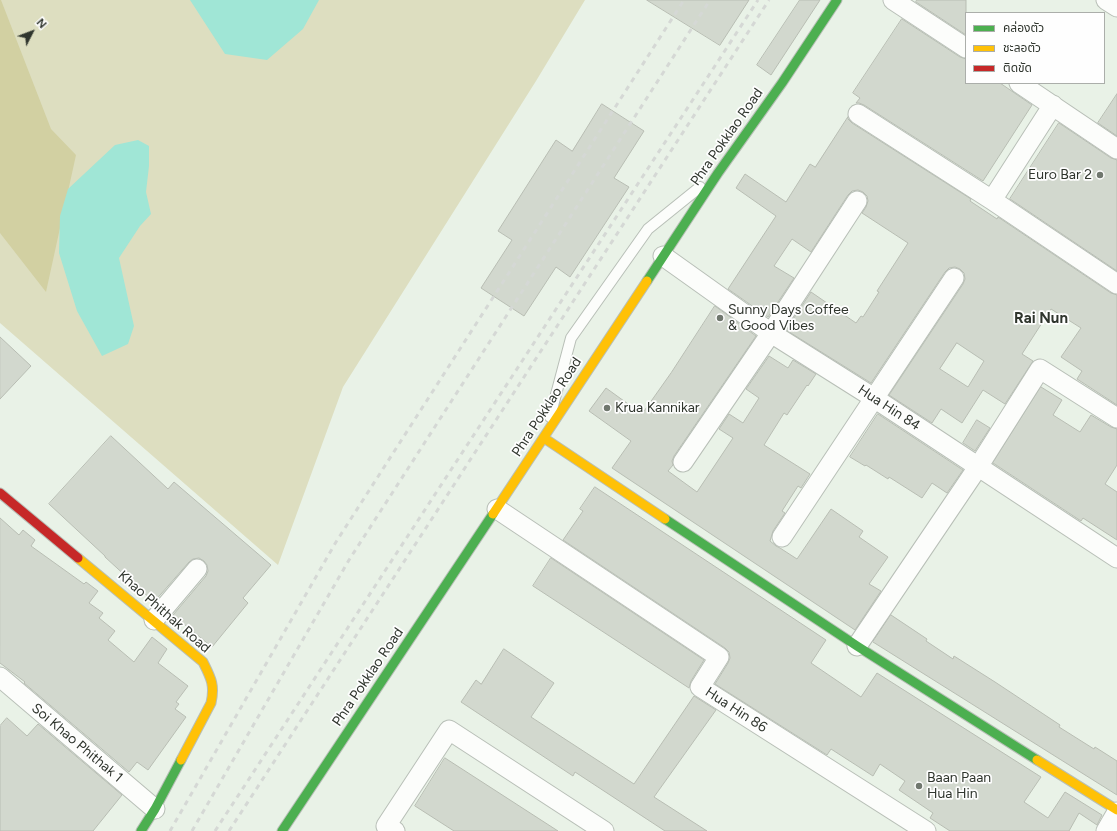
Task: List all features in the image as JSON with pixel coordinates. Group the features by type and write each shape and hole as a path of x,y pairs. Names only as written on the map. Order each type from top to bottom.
{"street":[{"name":"Phra Pokklao Road","path":"282,831 497,509 718,173 782,83 837,0"},
{"path":"893,0 965,47"},
{"path":"1106,0 1117,7"},
{"path":"1021,84 1117,149"},
{"path":"992,200 1053,105"},
{"path":"858,114 992,200 1117,284"},
{"path":"682,462 771,333 857,201"},
{"name":"Hua Hin 84","path":"664,256 771,333 874,398 1117,558"},
{"path":"782,537 954,278"},
{"path":"857,646 978,467 1040,369 1117,418"},
{"path":"544,438 857,646 1117,811 1106,831"},
{"name":"Khao Phithak Road","path":"0,492 203,662 211,678 213,693 211,703 155,809 141,831"},
{"name":"Hua Hin 86","path":"497,509 719,657 700,687 926,831"},
{"path":"154,620 197,569"},
{"name":"Soi Khao Phithak 1","path":"0,677 155,809"},
{"path":"395,831 386,826 449,730 604,831"}],"lane":[{"path":"544,438 571,338 648,230 718,173"}],"green space":[{"path":"0,0 585,0 536,81 343,387 278,565 0,323"}],"shaded area":[{"path":"0,0 51,129 76,155 46,292 0,233"}],"water":[{"path":"190,0 319,0 303,29 267,60 225,54"},
{"path":"138,140 149,146 149,166 146,192 151,214 140,226 119,258 134,326 128,344 102,356 77,311 59,253 60,216 68,189 115,145"}],"building":[{"path":"647,0 749,0 720,45"},
{"path":"800,0 820,0 771,75 757,65"},
{"path":"917,0 966,0 965,34 916,2"},
{"path":"902,19 960,57 965,59 965,84 1001,84 1032,105 983,181 864,105 856,103 860,98 853,93"},
{"path":"1117,94 1117,136 1098,123"},
{"path":"602,104 644,131 614,178 629,187 570,277 556,267 524,316 481,288 512,240 498,231 556,140 572,151"},
{"path":"848,117 852,123 971,199 970,201 997,219 998,217 1111,293 1117,295 1117,405 1077,379 1082,371 1061,357 1081,328 1051,309 1022,354 1033,361 1005,404 983,390 962,423 941,409 932,423 889,395 963,284 965,279 964,273 955,267 949,268 945,272 871,383 786,330 811,292 856,323 861,316 863,317 879,292 877,291 908,243 862,213 868,201 867,196 858,190 852,191 848,195 811,252 792,239 774,266 794,278 768,317 728,289 776,216 736,188 745,174 786,202 810,164 815,167","holes":["957,343 984,361 968,387 940,369"]},
{"path":"1059,123 1111,158 1117,160 1117,271 1010,199"},
{"path":"715,306 756,336 674,456 672,461 673,465 668,471 697,492 733,438 719,429 729,414 743,423 759,398 746,389 769,356 788,368 793,360 816,374 787,415 784,413 764,445 810,474 801,488 798,486 782,511 785,513 773,531 770,541 797,559 831,509 863,531 859,537 888,557 869,584 881,591 855,630 612,468 631,441 589,411 606,388 642,414"},
{"path":"0,337 31,366 0,399"},
{"path":"1041,387 1062,400 1053,415 1080,432 1091,415 1117,429 1117,465 1105,484 1117,492 1117,540 1083,518 1081,521 993,463"},
{"path":"878,414 963,470 947,493 932,483 922,498 889,477 888,479 850,457"},
{"path":"977,420 990,428 975,451 963,443"},
{"path":"111,436 168,489 174,482 271,565 243,598 248,603 212,647 173,615 206,576 208,571 207,565 204,561 199,558 193,559 189,562 154,602 49,504"},
{"path":"595,487 826,640 811,663 861,697 877,673 1041,777 1024,802 1048,818 1065,792 1102,815 1097,825 1079,813 1069,831 950,831 930,818 933,813 899,790 905,781 880,764 873,776 831,749 827,755 715,684 730,658 729,652 725,648 563,540 583,511 580,509"},
{"path":"0,518 19,535 23,530 35,540 31,546 84,584 86,582 98,591 89,603 103,613 99,618 115,631 108,640 134,662 152,637 167,649 158,663 188,686 176,702 179,704 175,709 186,717 148,770 137,762 129,772 24,683 25,682 0,663"},
{"path":"551,558 704,660 691,681 689,688 533,586"},
{"path":"891,615 927,639 926,641 953,659 954,656 1060,725 1059,727 1094,749 1095,747 1117,761 1117,795 873,642"},
{"path":"504,649 554,683 531,717 634,784 694,696 716,710 654,797 707,831 665,831 575,772 573,776 461,702 476,680 481,684"},
{"path":"7,718 27,736 38,724 122,795 93,831 0,831 0,726"},
{"path":"445,758 558,831 454,831 415,806"}],"railway":[{"path":"170,831 336,542 684,0"},
{"path":"192,831 349,560 710,0"},
{"path":"215,831 758,0"},
{"path":"229,831 769,0"}],"traffic: fast":[{"path":"647,281 718,173 782,83 837,0"},
{"path":"282,831 493,514"},
{"path":"665,519 857,646 1037,760"},
{"path":"141,831 155,809 181,760"}],"traffic: slow":[{"path":"493,514 647,281"},
{"path":"544,438 665,519"},
{"path":"78,558 203,662 212,682 213,691 211,703 181,760"},
{"path":"1037,760 1117,810"}],"traffic: jam":[{"path":"0,493 78,558"}],"place":[{"name":"Euro Bar 2","path":"1100,175"},
{"name":"Sunny Days Coffee & Good Vibes","path":"720,318"},
{"name":"Krua Kannikar","path":"607,408"},
{"name":"Baan Paan Hua Hin","path":"919,786"}],"district":[{"name":"Rai Nun","path":"1041,319"}]}
